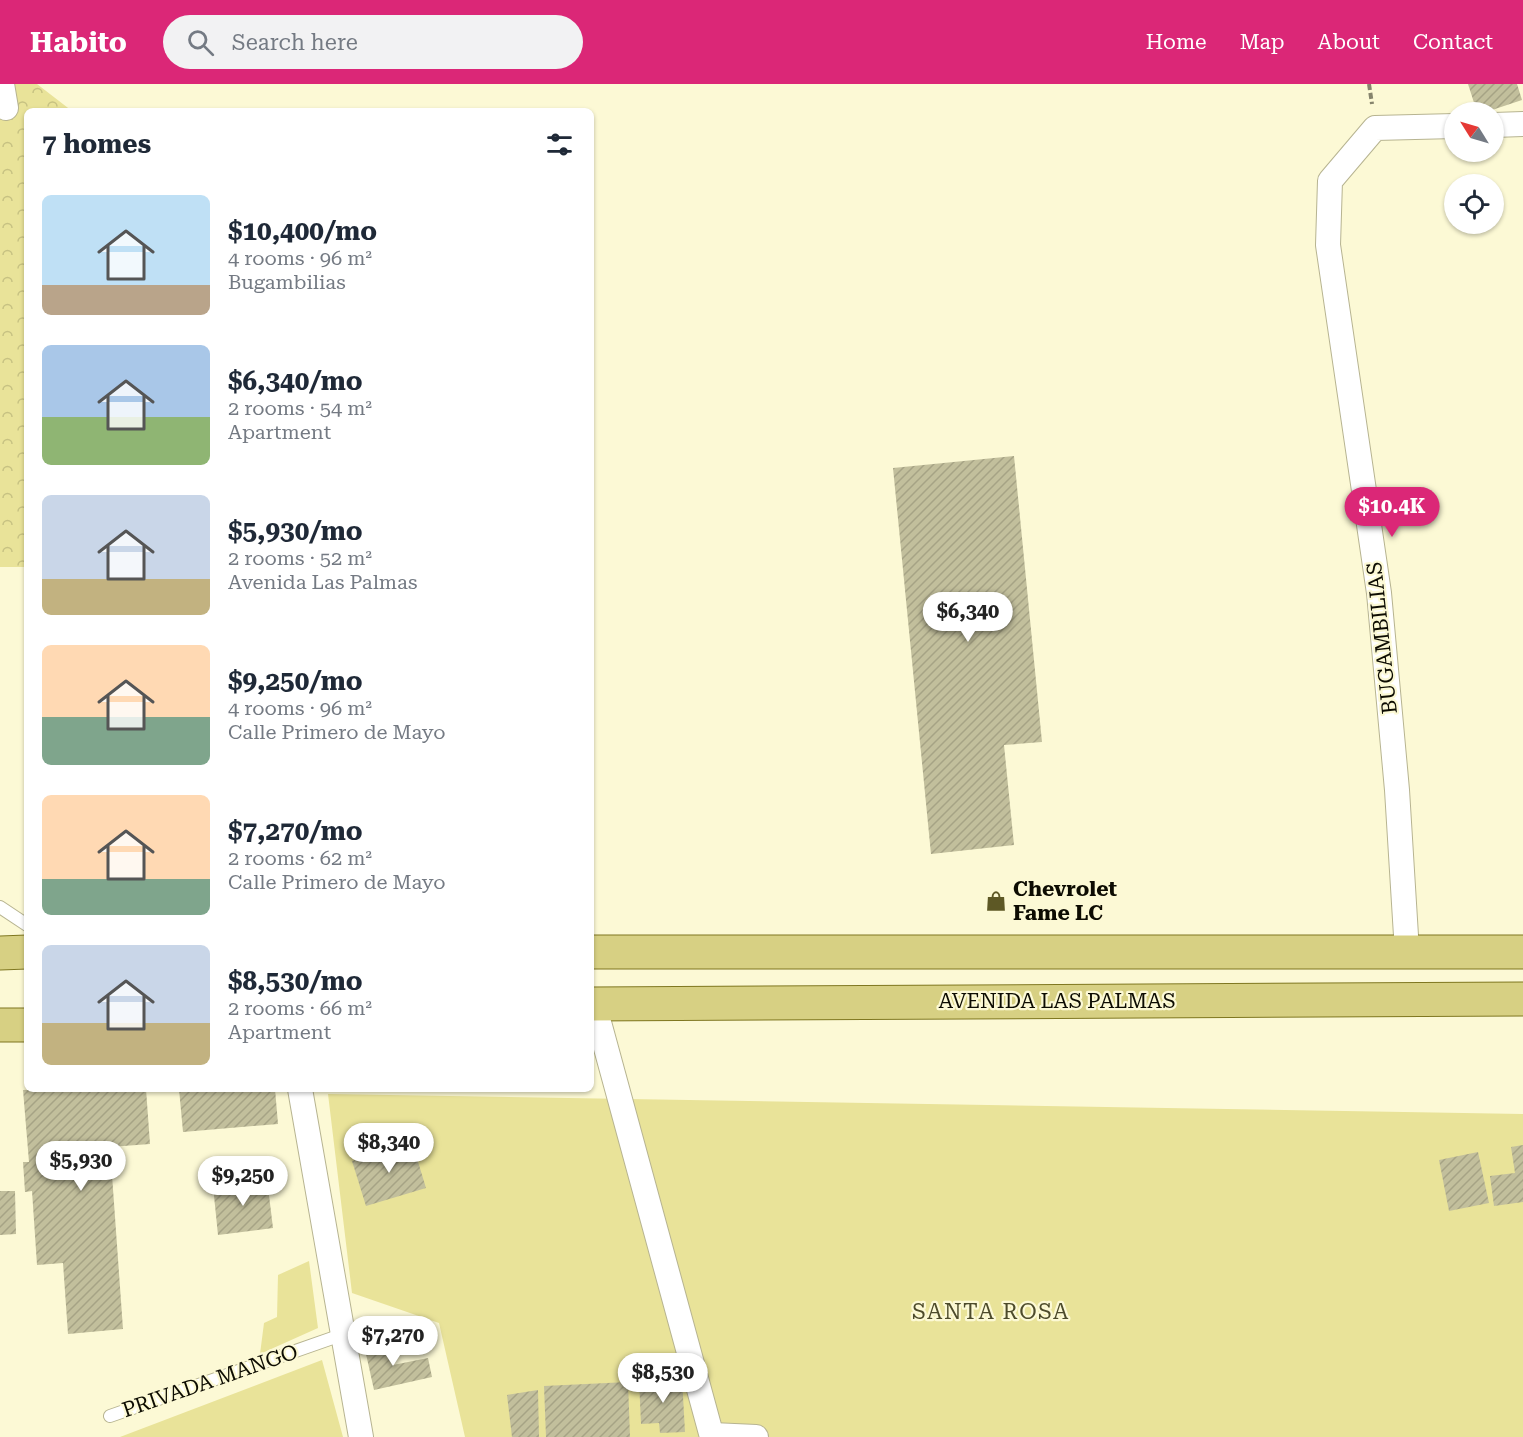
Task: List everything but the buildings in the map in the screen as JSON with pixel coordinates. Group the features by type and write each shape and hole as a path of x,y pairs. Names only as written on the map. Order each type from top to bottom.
{"main road":[{"path":"0,952 24,952"},
{"path":"594,952 1523,952"},
{"name":"AVENIDA LAS PALMAS","path":"594,1004 1523,999"},
{"path":"0,1025 24,1025"}],"street":[{"path":"2,84 6,108"},
{"path":"1504,125 1523,124"},
{"name":"BUGAMBILIAS","path":"1407,952 1397,790 1379,593 1328,245 1330,181 1375,128 1444,126"},
{"path":"594,1011 712,1436 756,1437"},
{"path":"301,1092 362,1437"}],"lane":[{"path":"0,907 24,923"},
{"name":"PRIVADA MANGO","path":"110,1416 344,1334"}],"green space":[{"path":"0,84 37,84 68,108 24,108 24,567 0,567"},
{"path":"328,1094 1523,1114 1523,1437 465,1437 439,1323 352,1293"},
{"path":"309,1261 318,1328 260,1354 264,1323 277,1317 278,1275"},
{"path":"322,1360 343,1437 120,1437"}],"place":[{"name":"Chevrolet Fame LC","path":"996,901"}],"district":[{"name":"SANTA ROSA","path":"991,1311"}]}
